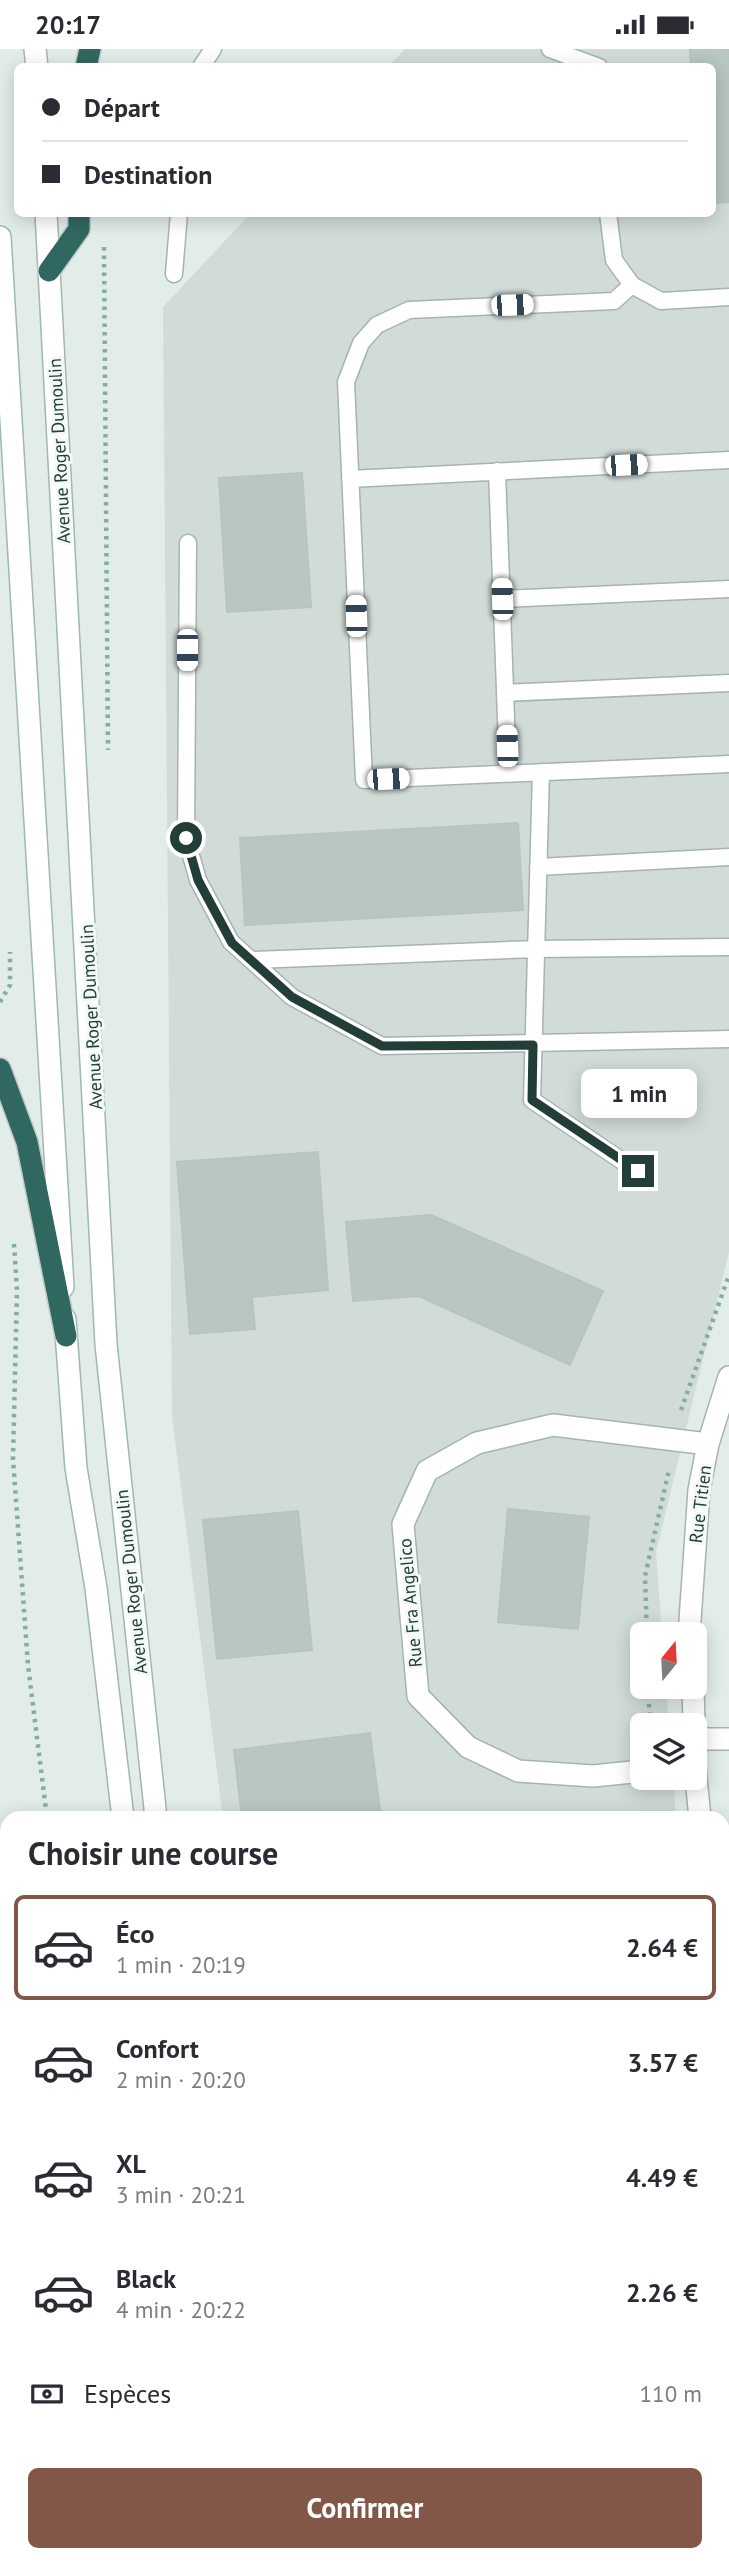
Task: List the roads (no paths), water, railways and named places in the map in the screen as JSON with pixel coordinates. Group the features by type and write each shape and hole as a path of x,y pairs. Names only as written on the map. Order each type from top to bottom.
{"highway":[{"path":"49,271 79,229 79,217"},
{"path":"0,1069 27,1142 66,1336"}],"main road":[{"name":"Avenue Roger Dumoulin","path":"46,217 106,1344 155,1811"},
{"name":"Avenue Roger Dumoulin","path":"0,237 76,1468 96,1588 122,1811"},
{"name":"Rue Titien","path":"690,1622 699,1490 708,1444 729,1377"},
{"name":"Rue Fra Angelico","path":"630,1772 593,1776 518,1771 468,1747 418,1696 403,1524 428,1471 477,1443 553,1425 708,1444"},
{"path":"707,1745 729,1738"},
{"path":"697,1790 699,1811"}],"lane":[{"path":"550,49 588,63"},
{"path":"174,274 178,217"},
{"path":"609,217 614,260 632,285 661,301 729,297"},
{"path":"632,285 614,301 409,310 377,325 360,343 346,383 364,780 729,764"},
{"path":"350,479 729,460"},
{"path":"497,471 508,773"},
{"path":"188,543 186,838 198,880 232,943 292,997 382,1046 729,1039"},
{"path":"502,599 729,589"},
{"path":"505,693 729,683"},
{"path":"541,772 532,1100 638,1171"},
{"path":"538,867 729,857"},
{"path":"251,960 536,949 729,947"}]}
